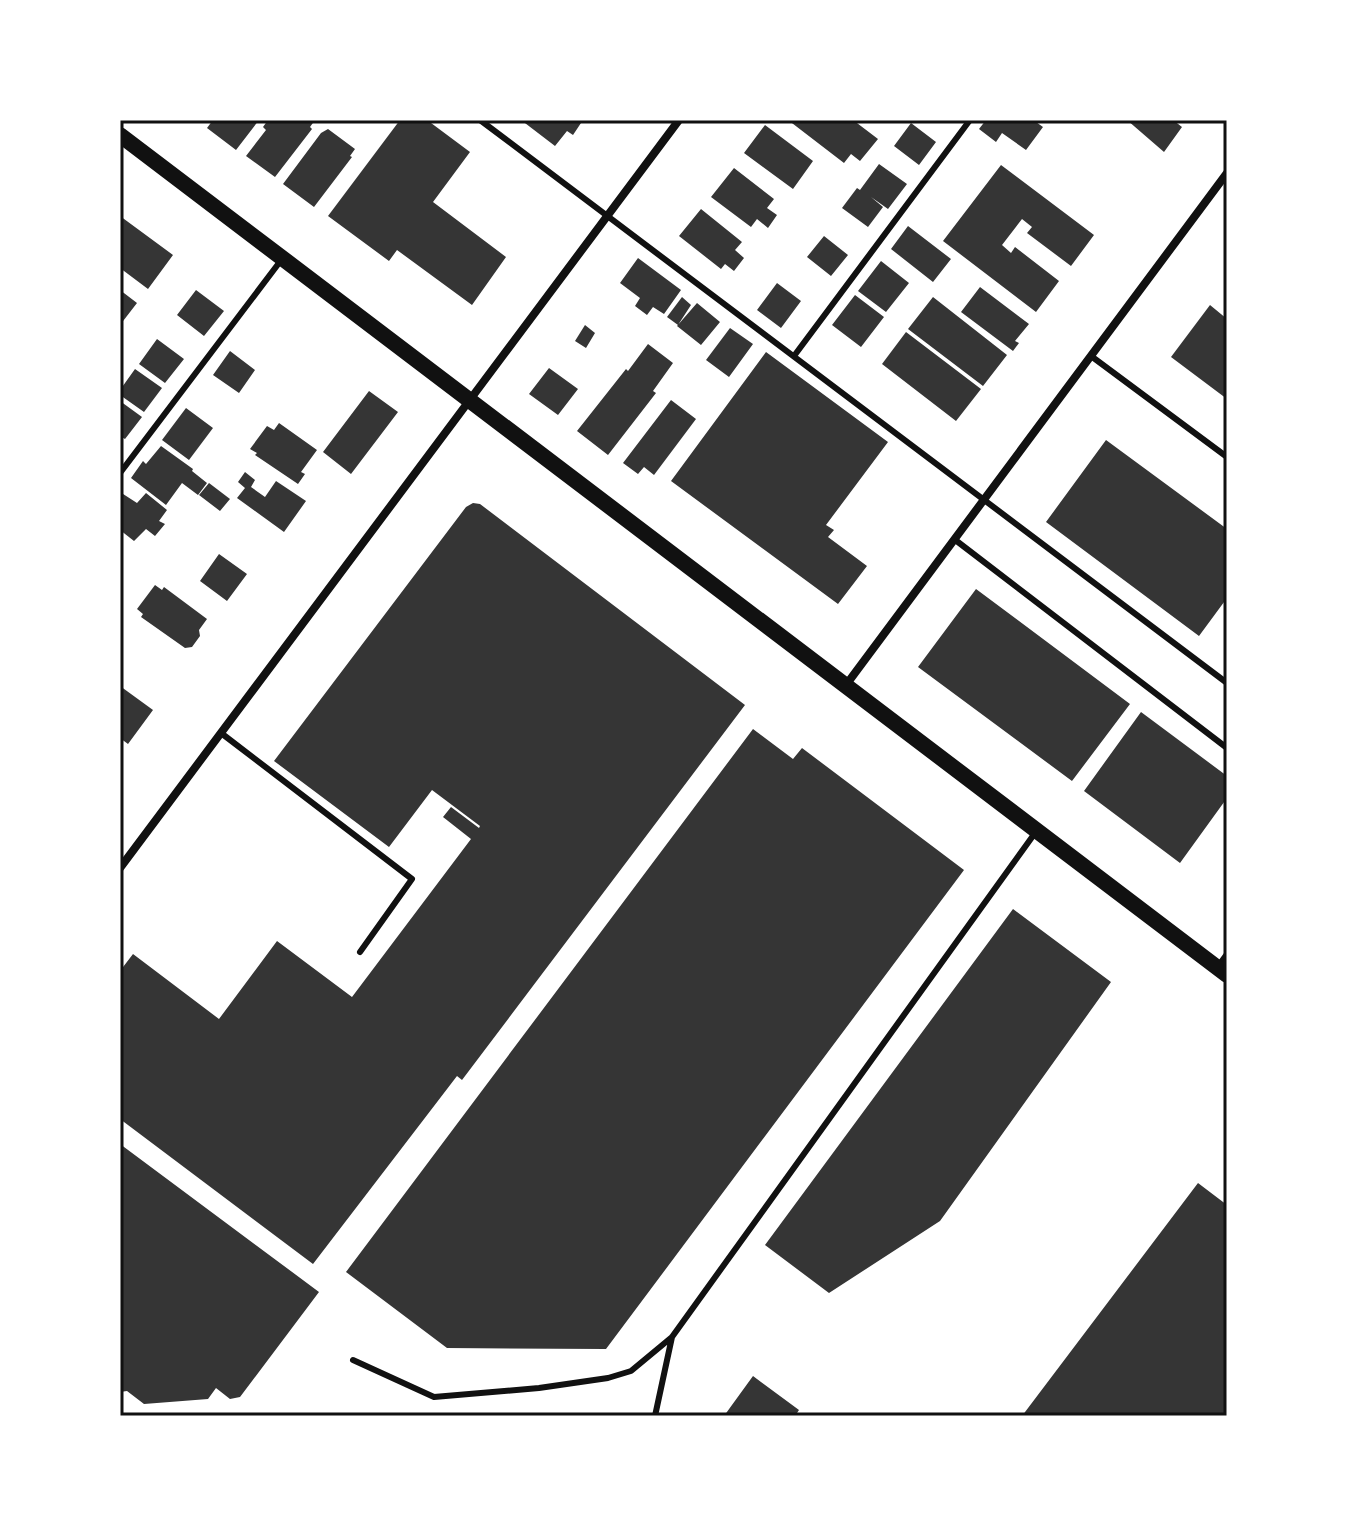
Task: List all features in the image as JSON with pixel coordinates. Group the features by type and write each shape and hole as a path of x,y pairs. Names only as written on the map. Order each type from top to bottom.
{"main road":[{"path":"120,135 1037,830 1224,966"}],"street":[{"path":"120,868 679,120"},
{"path":"846,685 1227,173"}],"lane":[{"path":"480,120 1227,683"},
{"path":"794,356 970,120"},
{"path":"120,473 283,257"},
{"path":"1091,356 1227,457"},
{"path":"954,539 1227,748"},
{"path":"221,733 412,879 360,952"},
{"path":"353,1360 434,1397 539,1388 608,1378 631,1371 672,1337 1037,830"},
{"path":"655,1416 672,1337"}],"building":[{"path":"213,120 259,120 236,150 207,128"},
{"path":"268,120 315,120 310,127 312,129 275,177 246,156 266,130 263,127"},
{"path":"400,120 427,120 470,152 433,202 506,257 472,305 397,250 389,261 328,216"},
{"path":"521,120 578,120 581,123 573,135 567,131 555,146"},
{"path":"788,120 853,120 878,139 860,161 851,154 844,163"},
{"path":"986,120 1037,120 1043,127 1026,150 1002,133 996,142 979,129"},
{"path":"1127,120 1173,120 1182,127 1164,152"},
{"path":"911,123 936,142 919,165 894,146"},
{"path":"765,125 813,161 793,189 744,153"},
{"path":"328,129 355,149 314,207 283,184 321,133"},
{"path":"879,164 907,184 888,209 871,197 883,207 868,227 842,208"},
{"path":"1001,165 1094,235 1071,266 1027,233 1032,227 1022,219 1002,245 1011,253 1015,247 1059,281 1036,312 943,241"},
{"path":"734,168 774,199 767,208 777,215 768,228 757,219 751,227 711,197"},
{"path":"701,209 742,242 735,250 744,258 734,271 725,264 721,269 679,236"},
{"path":"120,216 173,255 148,289 120,268"},
{"path":"908,226 951,259 933,282 891,249"},
{"path":"824,236 848,255 831,276 807,257"},
{"path":"638,258 681,290 664,314 653,307 647,315 635,306 640,298 620,283"},
{"path":"881,261 909,283 886,312 858,291"},
{"path":"777,283 801,301 781,328 757,310"},
{"path":"980,287 1029,324 1015,341 1019,343 1013,351 961,312"},
{"path":"120,290 137,303 120,325"},
{"path":"196,290 224,311 204,336 177,315"},
{"path":"855,295 884,317 861,347 832,325"},
{"path":"682,297 691,305 678,325 667,317"},
{"path":"933,297 1007,355 983,386 908,329"},
{"path":"697,303 720,322 701,345 677,326"},
{"path":"1210,305 1227,319 1227,399 1171,357"},
{"path":"585,325 595,333 586,348 575,341"},
{"path":"730,328 753,344 729,377 706,360"},
{"path":"906,332 981,389 956,421 882,364"},
{"path":"157,339 184,359 165,383 139,364"},
{"path":"648,344 673,363 653,391 656,393 608,455 577,431"},
{"path":"230,351 255,370 239,393 213,375"},
{"path":"766,352 888,442 826,525 834,530 828,537 867,566 838,604 671,481"},
{"path":"549,368 578,389 558,415 529,394"},
{"path":"135,369 162,388 144,412 120,395 120,390"},
{"path":"369,391 398,412 351,474 323,452"},
{"path":"671,400 696,419 654,475 644,467 638,474 623,463"},
{"path":"120,401 142,417 125,439 120,436"},
{"path":"186,408 213,428 189,460 162,440"},
{"path":"279,423 317,450 301,472 305,474 298,484 250,449 267,426 274,430"},
{"path":"1106,440 1227,529 1227,598 1199,636 1046,522"},
{"path":"161,446 207,483 198,495 182,483 166,505 131,478 143,461 146,464"},
{"path":"245,472 255,480 251,487 265,497 276,481 306,501 284,532 237,498 245,488 238,482"},
{"path":"209,483 230,499 220,511 199,495"},
{"path":"120,492 137,503 146,493 167,510 159,521 165,524 155,536 146,529 134,541 120,530"},
{"path":"473,503 480,504 745,705 462,1080 457,1076 313,1264 120,1119 120,971 133,954 219,1019 277,941 352,997 471,839 443,817 451,807 480,826 432,790 389,847 274,761 466,507"},
{"path":"219,554 247,574 227,601 200,581"},
{"path":"155,585 162,590 164,587 207,619 192,647 185,648 141,617 143,614 137,609"},
{"path":"976,589 1130,704 1072,781 918,667"},
{"path":"120,686 153,710 128,744 120,738"},
{"path":"1141,712 1227,776 1227,798 1180,863 1084,791"},
{"path":"753,729 793,759 802,748 964,870 606,1349 447,1348 346,1272"},
{"path":"1013,909 1111,982 940,1221 829,1293 765,1245"},
{"path":"120,1144 319,1292 240,1397 230,1399 216,1388 208,1399 144,1404 127,1391 120,1392"},
{"path":"1198,1183 1227,1205 1227,1416 1022,1416"},
{"path":"753,1376 799,1410 795,1416 724,1416"}]}
